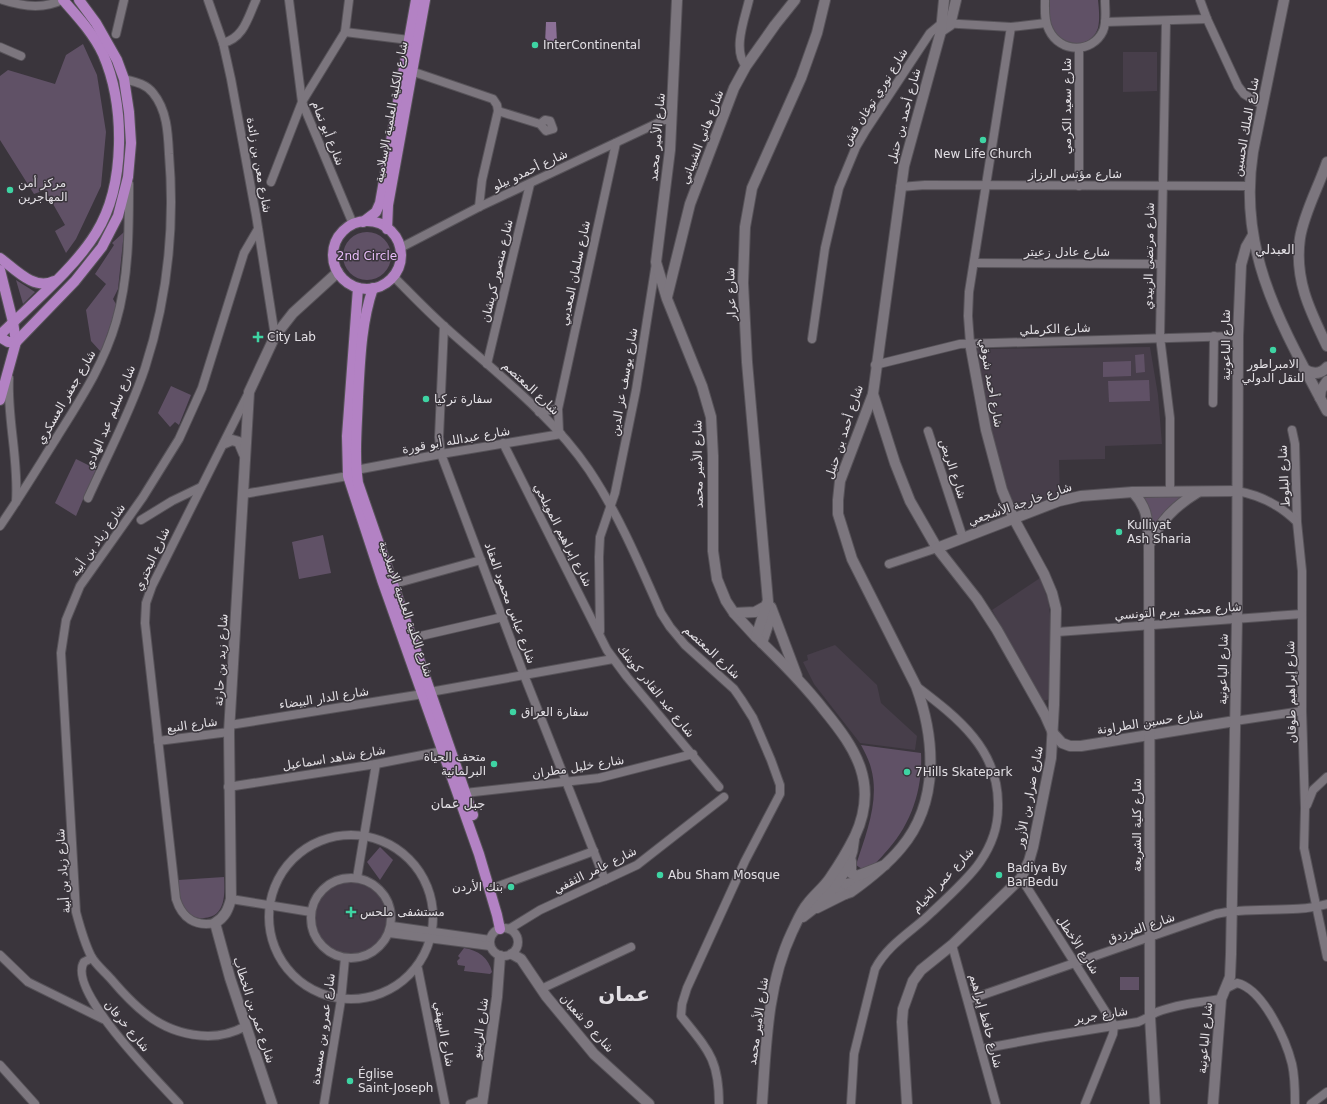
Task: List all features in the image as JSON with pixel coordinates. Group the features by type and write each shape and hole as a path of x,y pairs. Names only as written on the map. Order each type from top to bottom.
{"main road":[{"path":"0,400 9,365 6,339 13,322 58,280 96,234 105,216 118,165 116,96 111,74 102,53 85,23 62,0"},
{"path":"6,339 75,281 102,247 118,216 128,177 131,143 129,112 124,79 117,60 96,23 79,0"},
{"name":"شارع الكلية العلمية الإسلامية","path":"363,222 376,212 380,204 416,0"},
{"name":"شارع الكلية العلمية الإسلامية","path":"387,229 388,205 425,0"},
{"path":"363,222 372,222 387,229 397,241 400,248 400,261 393,276 384,284 373,288 358,288 350,285 338,272 334,264 334,248 341,233 353,224 363,222"},
{"path":"0,258 32,282 49,284 58,280"},
{"path":"0,270 13,322 6,339"},
{"name":"شارع الكلية العلمية الإسلامية","path":"358,288 348,428 352,473 382,580 465,793 496,887 505,929"},
{"name":"شارع الكلية العلمية الإسلامية","path":"373,288 367,310 360,364 356,438 352,473 358,483 394,584 412,638 443,751 479,854 497,916 505,929"}],"street":[{"path":"3,0 18,4 48,5 62,0"},
{"path":"116,34 124,0"},
{"name":"شارع معن بن زائدة","path":"208,0 223,43 255,207 275,336"},
{"path":"223,43 232,41 240,35 256,0"},
{"name":"شارع أبو تمام","path":"289,0 302,102 353,224"},
{"path":"271,182 302,102 345,32 349,0"},
{"name":"شارع الأمير محمد","path":"677,0 672,120 656,262 666,299 702,386 711,417 715,570 721,589 734,613 798,678 848,740 859,763 864,780 865,797 861,821 854,837 830,886 810,912 798,920"},
{"path":"746,66 741,56 740,41 749,0"},
{"name":"شارع هاني الشيباني","path":"666,299 690,204 725,110 746,66 795,0"},
{"name":"شارع عرار","path":"759,640 769,622 747,362 743,283 745,227 752,188 804,71 817,32 824,0"},
{"name":"شارع أحمد بن حنبل","path":"944,0 944,26"},
{"name":"شارع أحمد بن حنبل","path":"810,912 845,894 867,880 885,865 902,847 916,826 921,816 928,789 931,757 929,732 923,707 916,686 852,558 838,514 840,482 872,394 900,187 911,135 944,26 956,0"},
{"path":"1045,0 1046,23 1052,37 1058,42 1079,49 1097,39 1103,31 1105,22 1105,0"},
{"path":"1200,0 1207,20 1238,86 1244,94 1262,105"},
{"name":"شارع الملك الحسين","path":"1284,0 1262,105 1249,186 1253,235 1260,271 1273,303 1304,369 1327,411"},
{"path":"1105,22 1207,20"},
{"name":"شارع مرتضى الزبيدي","path":"1166,21 1160,338 1170,418 1170,491"},
{"path":"944,26 1011,27 1046,23"},
{"name":"شارع نوري توغان قش","path":"812,340 825,248 834,207 844,175 856,147 877,112 930,33 944,26"},
{"name":"شارع أحمد شوقي","path":"1011,27 968,304 970,343 994,465 1014,519 1038,561 1052,592 1056,609 1057,632 1053,733"},
{"path":"345,32 409,40"},
{"path":"0,46 21,56"},
{"name":"شارع سعيد الكرمي","path":"1079,49 1080,186"},
{"path":"411,71 493,99 497,105 498,111 482,180 479,207"},
{"name":"شارع سليم عبد الهادي","path":"88,498 137,391 145,366 163,297 169,242 172,185 166,122 162,109 152,92 139,83 124,79"},
{"path":"498,111 540,124"},
{"name":"شارع أحمدو بيلو","path":"400,248 479,207 664,120 672,120"},
{"name":"شارع سلمان المعدبي","path":"560,433 558,409 616,143"},
{"path":"1327,162 1300,238 1300,259 1302,285 1305,299 1327,346"},
{"name":"شارع جعفر العسكري","path":"0,526 87,389 113,333 123,290 126,265 129,211 128,177"},
{"name":"شارع منصور كريشان","path":"487,364 530,184"},
{"name":"شارع مؤنس الرزاز","path":"900,187 925,185 1249,186"},
{"name":"شارع زياد بن أبية","path":"246,1026 237,1031 218,1036 200,1035 169,1028 152,1019 133,1002 92,958 81,933 76,912 61,643 66,620 85,577 143,497 179,439 202,388 244,253 258,229"},
{"name":"شارع الباعونية","path":"1213,1104 1221,1000 1227,988 1230,977 1237,619 1238,336 1241,265 1246,247 1253,235"},
{"name":"شارع يوسف عز الدين","path":"612,506 642,359 656,262"},
{"name":"شارع عادل زعيتر","path":"974,263 1161,264"},
{"name":"شارع البحتري","path":"215,923 198,923 189,920 184,915 178,904 174,889 145,623 146,602 152,586 201,487 250,392 275,336 293,313 338,272"},
{"name":"شارع المعتصم","path":"393,276 444,326 539,412 560,433 588,469 612,506 633,547 649,586 670,627 685,645 734,688 752,718 780,785 780,794 777,802 745,861 687,988 682,1004 681,1016 704,1045 713,1060 719,1080 719,1104"},
{"name":"شارع عباس محمود العقاد","path":"444,326 439,437 441,454 524,675 605,880"},
{"path":"1213,403 1214,336"},
{"name":"شارع الكرملي","path":"876,365 948,346 970,343 1238,336"},
{"path":"9,365 9,408 16,479 16,502"},
{"path":"1304,369 1314,373 1323,372 1327,367"},
{"path":"1320,398 1321,390 1327,381"},
{"name":"شارع زيد بن حارثة","path":"215,923 222,918 228,910 231,900 228,787 230,728 250,392"},
{"name":"شارع ضرار بن الأزور","path":"872,394 895,463 910,500 937,548 977,599 997,630 1041,708 1053,733 1051,758 1030,861 1021,878 952,945 920,970 912,981 908,992 902,1022 902,1049 906,1099"},
{"path":"539,412 558,409"},
{"name":"شارع البلوط","path":"1292,430 1295,444 1297,522"},
{"name":"شارع الربض","path":"928,431 963,538"},
{"name":"شارع عبدالله أبو قورة","path":"244,494 441,454 560,433"},
{"path":"225,443 232,440 239,442 245,458"},
{"name":"شارع إبراهيم المويلحي","path":"503,443 601,638"},
{"path":"141,520 179,497 201,487"},
{"name":"شارع خارجة الأشجعي","path":"889,564 937,548 1072,498 1104,493 1170,491 1237,492"},
{"name":"شارع كلية الشريعة","path":"1133,492 1141,501 1146,512 1149,545 1150,1017 1152,1081 1155,1104"},
{"path":"1149,545 1166,516 1184,500 1198,492"},
{"path":"1237,492 1251,494 1264,500 1289,514 1297,522"},
{"name":"شارع عبد القادر كوشك","path":"612,506 600,537 601,638 613,659 719,787"},
{"name":"شارع إبراهيم طوقان","path":"1297,522 1302,571 1302,711 1305,808 1304,848 1315,907 1324,931 1327,957"},
{"path":"394,584 481,560"},
{"path":"734,613 754,612 767,604 778,623 798,678"},
{"name":"شارع محمد بيرم التونسي","path":"1057,632 1302,614"},
{"path":"412,638 503,617"},
{"name":"شارع الدار البيضاء","path":"230,728 613,659"},
{"name":"شارع عمر الخيام","path":"851,1104 854,1054 875,970 880,959 895,943 931,913 980,862 990,844 997,825 998,801 996,784 993,769 984,752 954,716 916,686"},
{"path":"1041,708 1048,710 1054,705"},
{"name":"شارع حسين الطراونة","path":"1053,733 1062,743 1075,746 1302,711"},
{"name":"شارع النبع","path":"158,742 230,728"},
{"name":"شارع شاهد اسماعيل","path":"228,787 376,764 443,751"},
{"name":"شارع خليل مطران","path":"465,793 599,778 693,754"},
{"path":"358,878 376,764"},
{"path":"1305,808 1313,790 1327,777"},
{"name":"شارع عامر الثقفي","path":"505,929 540,910 640,863 724,797"},
{"path":"349,834 364,835 380,839 392,845 410,861 421,876 429,893 432,907 431,935 426,954 418,969 408,979 389,991 361,999 341,1000 317,992 295,976 285,966 272,941 269,906 273,891 280,877 291,862 304,850 316,843 334,836 349,834"},
{"name":"شارع الأمير محمد","path":"762,1104 767,1033 774,985 785,948 798,920 808,904 830,886 847,869 853,854 854,837"},
{"path":"496,887 594,851"},
{"path":"853,854 850,867 854,876 866,874 885,865"},
{"path":"358,878 374,884 386,898 391,910 390,929 377,950 356,958 345,958 335,955 319,942 312,927 311,912 318,895 328,885 340,879 358,878"},
{"name":"شارع الأخطل","path":"1021,878 1076,962 1114,1025"},
{"name":"شارع أحمد بن حنبل","path":"830,886 867,880"},
{"path":"830,886 845,894"},
{"path":"231,900 311,912"},
{"name":"شارع الفرزدق","path":"968,1000 1076,962 1151,938 1216,914 1232,911 1315,907 1327,904"},
{"name":"شارع عمر بن الخطاب","path":"215,923 246,1026 272,1104"},
{"path":"390,929 490,943"},
{"path":"505,929 516,935 518,943 516,956 507,962 500,961 493,951 490,943 494,932 505,929"},
{"name":"شارع حافظ إبراهيم","path":"952,945 996,1104"},
{"path":"541,989 631,947"},
{"path":"0,955 28,982 105,1020"},
{"name":"شارع 9 شعبان","path":"516,956 594,1054 649,1104"},
{"name":"شارع خرفان","path":"92,958 82,966 81,977 88,994 105,1020 179,1104"},
{"name":"شارع عمرو بن مسعدة","path":"324,1104 341,1000 345,958"},
{"name":"شارع الرينبو","path":"482,1102 500,961"},
{"name":"شارع البيهقي","path":"418,969 446,1104"},
{"path":"1227,988 1237,983 1247,987 1275,1021 1285,1043 1292,1065 1295,1104"},
{"name":"شارع جرير","path":"982,1049 1138,1022 1150,1017 1156,1012 1181,1005 1221,1000"},
{"path":"1085,1104 1113,1034 1114,1025"},
{"path":"0,1065 35,1104"},
{"path":"1311,1104 1327,1092"},
{"path":"906,1099 912,1104"},
{"path":"470,1104 482,1102"}],"shaded area":[{"path":"546,22 556,22 557,42 545,43"},
{"path":"1123,52 1157,52 1157,91 1123,92"},
{"path":"1150,347 1158,395 1162,444 1105,446 1105,459 1059,460 1060,497 1022,507 1013,504 998,462 976,353 978,349"},
{"path":"1040,578 1048,600 1050,614 1051,699 1042,701 992,610"},
{"path":"835,645 877,685 881,703 917,736 915,750 860,743 814,684 803,662 808,660 807,655"},
{"name":"مستشفى ملحس","path":"344,879 358,879 372,885 383,896 389,910 389,924 386,932 378,944 372,949 358,955 344,955 330,949 319,938 313,924 313,910 319,896 330,885"}],"green space":[{"path":"1050,0 1098,0 1099,22 1098,28 1094,35 1083,43 1077,44 1063,41 1053,31 1050,24"},
{"path":"83,44 97,75 106,132 101,186 76,239 66,253 55,231 65,225 45,190 34,194 0,140 0,76 8,70 55,84 66,55"},
{"path":"124,232 118,289 113,299 117,306 101,352 91,341 86,310 106,284 95,274 114,245 112,243"},
{"name":"2nd Circle","path":"362,232 372,232 384,239 391,251 391,261 384,273 372,280 362,280 354,276 347,269 343,261 343,251 347,243 354,236"},
{"path":"16,280 35,292 23,304"},
{"path":"1144,354 1145,372 1136,373 1135,355"},
{"path":"1131,361 1131,376 1103,377 1103,362"},
{"path":"1149,380 1150,401 1109,402 1108,381"},
{"path":"171,386 191,395 179,425 175,422 170,427 158,413"},
{"path":"76,459 96,469 76,516 55,503"},
{"path":"1184,495 1162,514 1152,531 1151,513 1142,498"},
{"path":"323,535 331,573 299,579 292,542"},
{"path":"861,745 921,753 920,781 913,808 908,820 893,843 879,859 865,869 862,869 856,865 871,817 874,792 871,768"},
{"path":"380,847 393,860 380,880 367,862"},
{"path":"224,877 223,903 217,913 211,917 202,918 195,917 186,912 181,902 178,880"},
{"path":"464,948 478,953 486,959 492,972 490,974 464,971 465,966 458,965 457,961 460,958 458,956"},
{"path":"1120,977 1139,977 1139,990 1120,990"}],"place":[{"name":"InterContinental","path":"535,45"},
{"name":"New Life Church","path":"983,140"},
{"name":"مركز أمن المهاجرين","path":"10,190"},
{"name":"City Lab","path":"258,337"},
{"name":"الامبراطور للنقل الدولي","path":"1273,350"},
{"name":"سفارة تركيا","path":"426,399"},
{"name":"Kulliyat Ash Sharia","path":"1119,532"},
{"name":"سفارة العراق","path":"513,712"},
{"name":"متحف الحياة البرلمانية","path":"494,764"},
{"name":"7Hills Skatepark","path":"907,772"},
{"name":"Abu Sham Mosque","path":"660,875"},
{"name":"Badiya By BarBedu","path":"999,875"},
{"name":"بنك الأردن","path":"511,887"},
{"name":"مستشفى ملحس","path":"351,912"},
{"name":"Église Saint-Joseph","path":"350,1081"}],"district":[{"name":"العبدلي","path":"1275,249"},
{"name":"جبل عمان","path":"458,803"},
{"name":"عمان","path":"624,994"}]}
